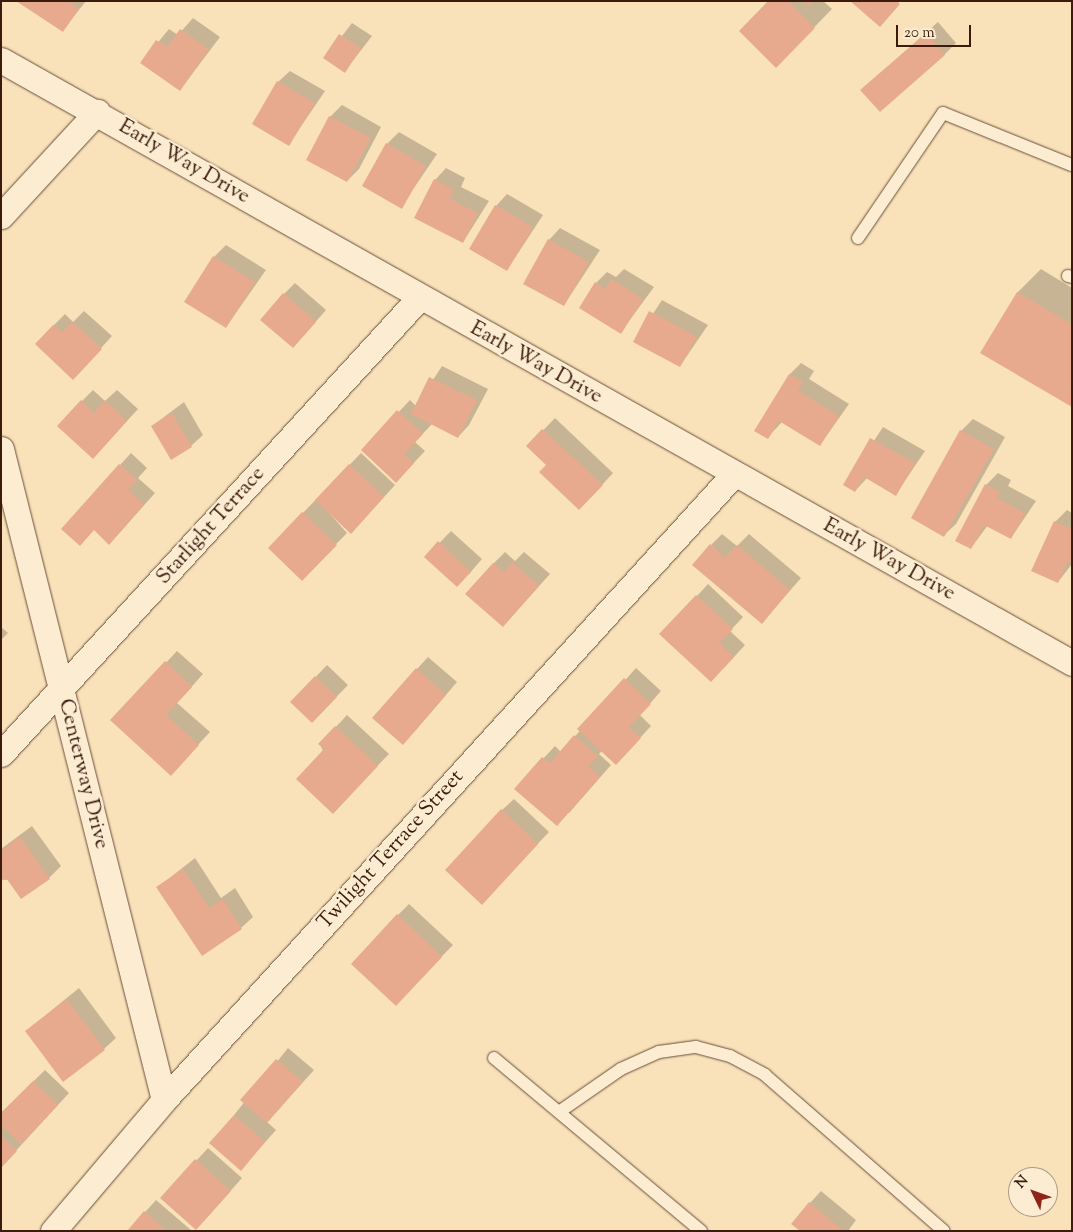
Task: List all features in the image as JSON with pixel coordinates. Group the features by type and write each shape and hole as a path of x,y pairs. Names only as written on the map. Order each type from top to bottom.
{"street":[{"name":"Early Way Drive","path":"1,60 97,112 420,297 1072,663"},
{"path":"1,216 97,112"},
{"name":"Starlight Terrace","path":"1,754 420,297"},
{"name":"Centerway Drive","path":"1,449 164,1100"},
{"name":"Twilight Terrace Street","path":"53,1231 164,1100 734,474"}],"lane":[{"path":"858,238 943,113 1072,165"},
{"path":"559,1112 621,1069 659,1052 696,1047 730,1056 765,1075 944,1231"},
{"path":"494,1058 702,1231"}],"building":[{"path":"16,1 68,1 79,9 63,32"},
{"path":"768,1 788,1 815,28 776,68 739,31"},
{"path":"803,1 813,1 809,6"},
{"path":"850,1 897,1 900,4 880,27"},
{"path":"180,29 209,49 180,91 140,63 156,40 167,47"},
{"path":"926,33 945,55 880,112 860,90"},
{"path":"339,34 361,48 345,73 323,58"},
{"path":"277,81 315,103 289,146 252,124"},
{"path":"329,116 371,138 347,182 306,160"},
{"path":"386,143 426,166 402,209 362,186"},
{"path":"434,179 454,190 450,199 478,213 463,243 414,218"},
{"path":"495,205 533,227 507,271 469,249"},
{"path":"548,239 589,262 564,306 523,284"},
{"path":"213,256 255,282 226,328 184,302"},
{"path":"611,279 643,299 621,334 579,308 595,282 605,289"},
{"path":"1017,292 1072,324 1072,407 980,353"},
{"path":"283,293 316,322 293,348 260,320"},
{"path":"649,311 697,337 680,367 633,342"},
{"path":"72,321 102,349 73,380 35,344 53,325 62,333"},
{"path":"789,374 803,382 798,391 839,416 820,446 779,421 768,439 754,431"},
{"path":"429,377 477,400 458,438 411,414"},
{"path":"81,400 94,413 105,400 127,421 93,459 57,426"},
{"path":"397,410 423,434 404,454 414,463 396,483 361,450"},
{"path":"172,413 192,447 171,460 151,426"},
{"path":"542,429 603,485 579,510 539,472 546,465 526,446"},
{"path":"960,430 994,449 944,537 911,518"},
{"path":"870,438 915,463 896,496 864,477 855,492 843,485"},
{"path":"119,464 137,480 128,490 144,505 109,545 94,530 80,546 61,529"},
{"path":"349,464 384,497 351,534 315,500"},
{"path":"985,484 1000,492 997,498 1025,513 1011,539 984,525 971,549 955,541"},
{"path":"302,512 337,545 302,581 268,548"},
{"path":"1054,521 1072,529 1072,563 1068,561 1058,583 1031,571"},
{"path":"438,541 471,572 457,587 424,557"},
{"path":"710,544 725,558 737,545 790,590 762,624 692,565"},
{"path":"512,562 539,586 503,627 465,594 493,563 504,572"},
{"path":"696,595 733,629 719,643 734,657 711,682 659,634"},
{"path":"165,661 192,687 166,715 199,745 171,776 110,720"},
{"path":"416,668 446,695 403,745 372,718"},
{"path":"315,676 337,697 312,723 290,702"},
{"path":"624,678 651,704 629,727 641,738 616,765 577,729"},
{"path":"335,726 378,766 333,814 296,779 324,749 318,744"},
{"path":"574,735 598,756 588,766 600,777 557,826 514,789 542,757 550,763"},
{"path":"501,809 538,844 482,905 445,870"},
{"path":"20,837 50,879 21,899 6,878 1,881 1,851"},
{"path":"183,869 209,908 223,899 242,929 202,956 156,887"},
{"path":"397,914 442,957 396,1006 351,964"},
{"path":"67,999 105,1050 63,1082 25,1031"},
{"path":"276,1059 303,1082 267,1123 240,1100"},
{"path":"33,1081 58,1105 21,1144 1,1125 1,1113"},
{"path":"234,1115 265,1142 241,1171 209,1143"},
{"path":"1,1136 17,1151 1,1168"},
{"path":"195,1159 231,1191 196,1230 160,1198"},
{"path":"809,1202 844,1231 800,1231 791,1224"},
{"path":"144,1211 167,1231 127,1231"}]}
